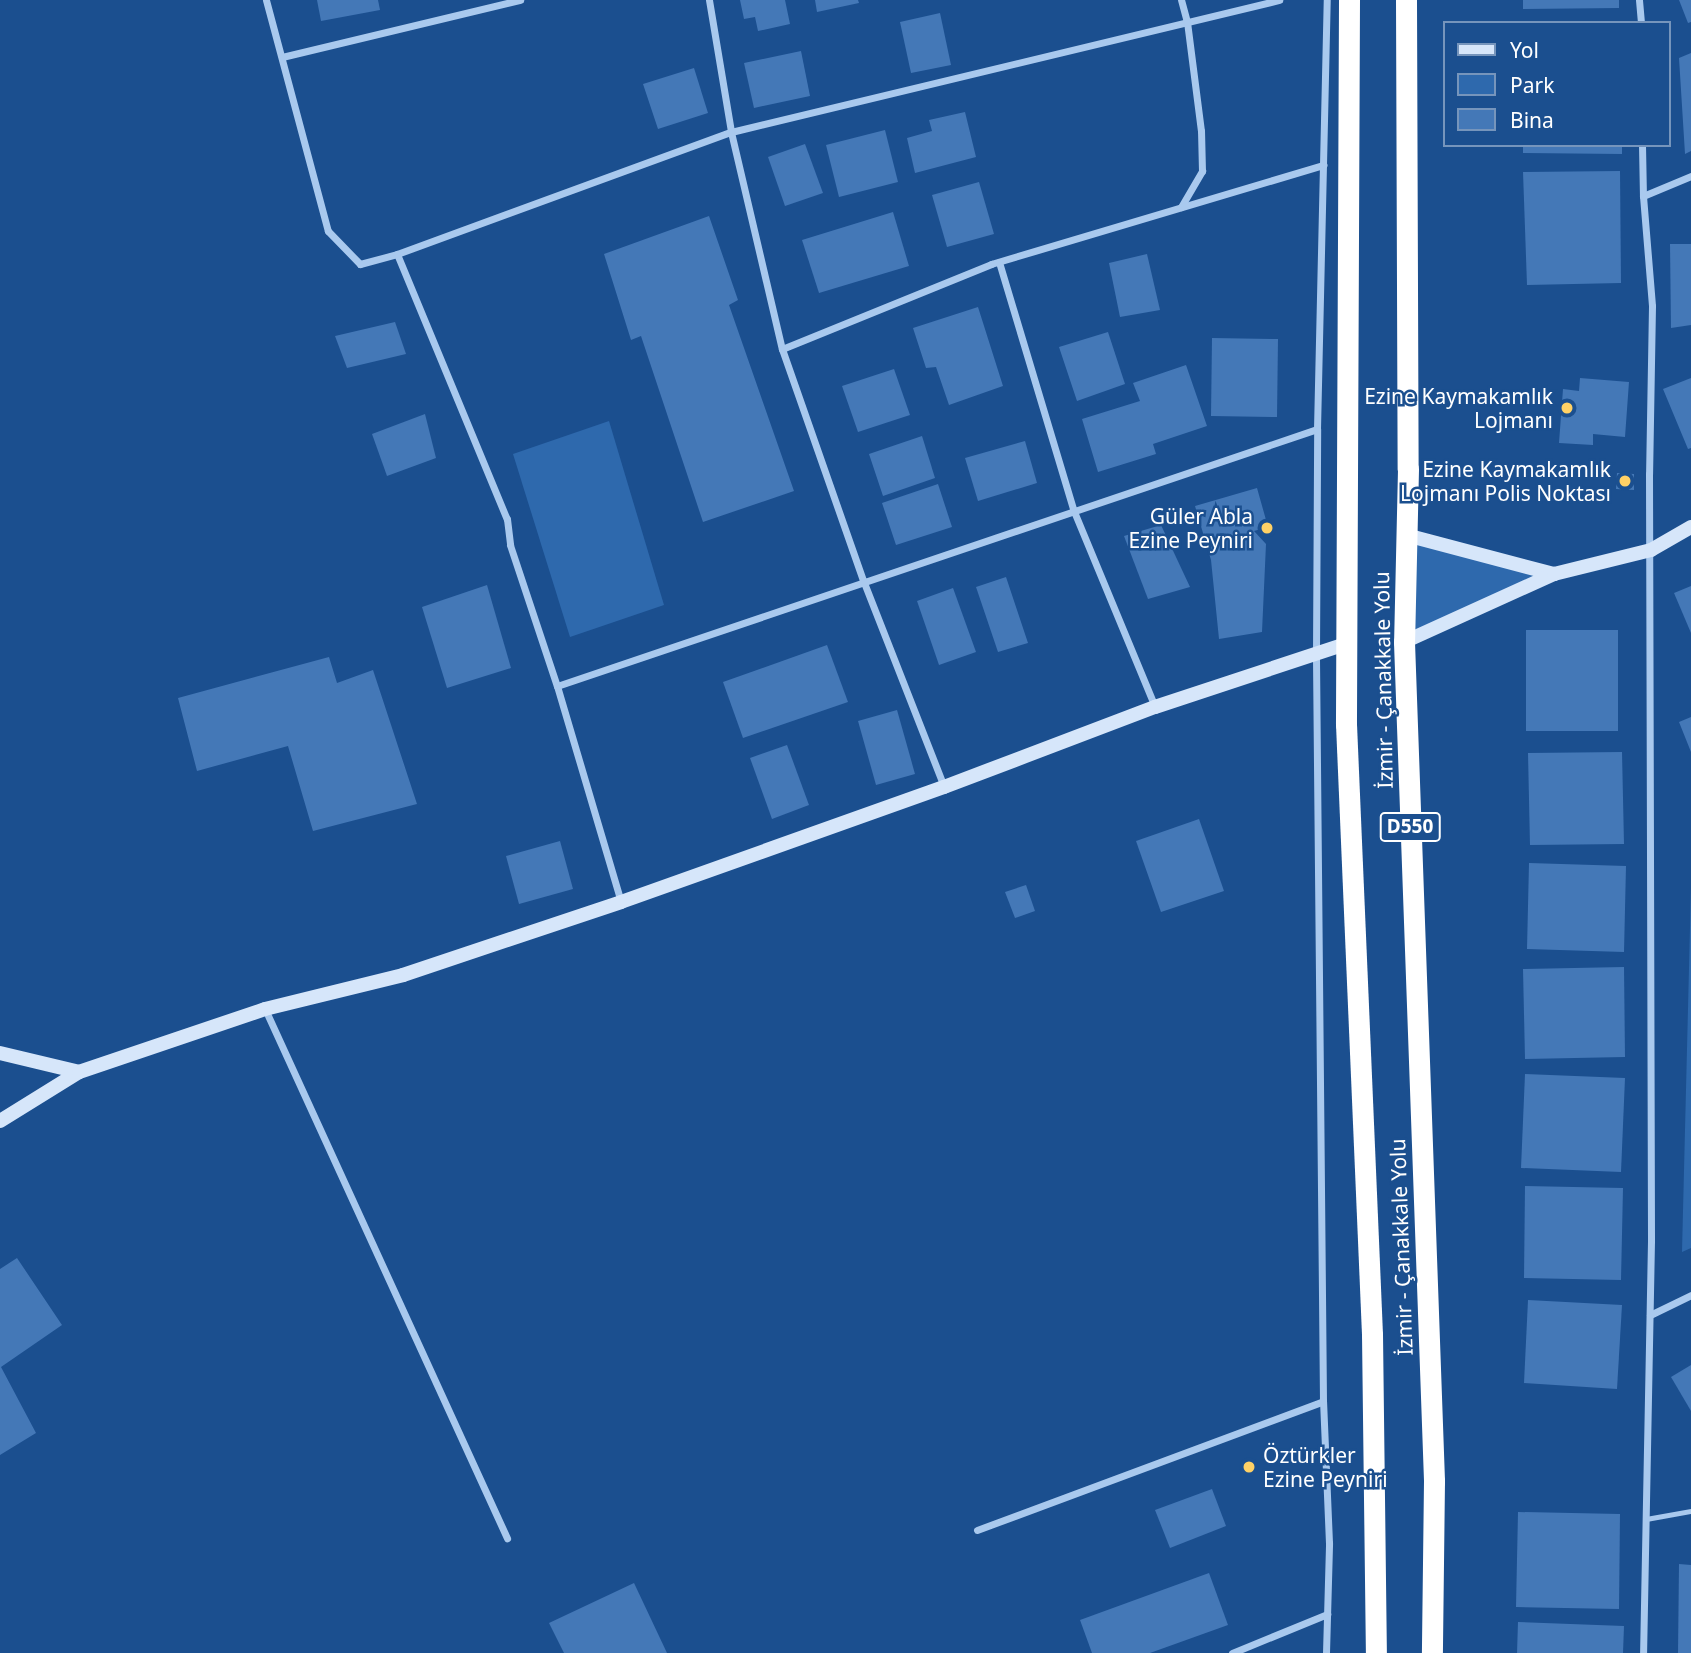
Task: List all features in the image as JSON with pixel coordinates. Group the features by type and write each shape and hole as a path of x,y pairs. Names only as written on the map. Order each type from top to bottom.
{"highway":[{"name":"İzmir - Çanakkale Yolu","path":"1349,0 1347,751 1372,1334 1376,1653"},
{"name":"İzmir - Çanakkale Yolu","path":"1406,0 1404,642 1434,1481 1432,1653"}],"street":[{"path":"266,0 328,231 360,264 397,254 731,132 1279,0"},
{"path":"282,57 520,0"},
{"path":"709,0 731,132 782,349 863,580 944,787"},
{"path":"1181,0 1187,22 1201,131 1202,171 1181,207"},
{"path":"1326,1653 1329,1543 1323,1401 1316,656 1317,429 1327,0"},
{"path":"1639,0 1641,21"},
{"path":"1642,147 1643,196 1652,306 1649,474 1650,1314 1643,1653"},
{"path":"782,349 999,262 1324,165"},
{"path":"1643,196 1691,176"},
{"path":"397,254 508,519 510,545 557,686 621,902"},
{"path":"999,262 1073,509 1154,707"},
{"path":"557,686 863,580 1317,429"},
{"path":"1404,642 1553,574 1651,550 1691,527"},
{"path":"1406,534 1553,574"},
{"path":"0,1121 79,1072 265,1009 403,975 621,902 944,787 1154,707 1346,644"},
{"path":"265,1009 507,1538"},
{"path":"0,1054 79,1072"},
{"path":"1650,1314 1691,1295"},
{"path":"977,1531 1323,1401"},
{"path":"1232,1653 1327,1614"}],"lane":[{"path":"1646,1519 1691,1511"}],"green space":[{"path":"609,421 664,605 570,637 513,454"},
{"path":"1406,535 1554,574 1404,642"},
{"path":"1691,887 1691,1248 1682,1252"}],"building":[{"path":"317,0 378,0 380,10 321,21"},
{"path":"740,0 785,0 790,24 758,31 755,17 744,19"},
{"path":"815,0 858,0 859,3 817,12"},
{"path":"1523,0 1619,0 1619,8 1523,9"},
{"path":"1679,0 1691,0 1691,22 1688,23"},
{"path":"940,13 951,65 911,73 900,22"},
{"path":"801,51 810,96 754,108 744,63"},
{"path":"1691,53 1691,151 1685,154 1679,58"},
{"path":"694,68 708,113 658,129 643,84"},
{"path":"965,112 976,157 915,173 907,138 932,131 929,120"},
{"path":"885,130 898,182 839,197 826,145"},
{"path":"805,144 823,193 785,206 768,157"},
{"path":"1523,147 1622,147 1622,154 1523,153"},
{"path":"1620,171 1621,283 1527,285 1523,172"},
{"path":"979,182 994,234 947,247 932,195"},
{"path":"893,212 909,266 819,293 802,240"},
{"path":"709,216 738,300 729,305 794,491 703,522 641,336 631,340 604,254"},
{"path":"1670,244 1691,244 1691,325 1671,328"},
{"path":"1147,254 1160,310 1120,317 1109,263"},
{"path":"978,307 1003,386 949,405 936,367 926,368 913,328"},
{"path":"395,322 406,354 347,368 335,336"},
{"path":"1108,332 1125,384 1077,401 1059,347"},
{"path":"1212,338 1278,339 1277,417 1211,416"},
{"path":"1186,365 1207,426 1153,444 1156,454 1098,472 1082,419 1140,401 1133,383"},
{"path":"894,369 910,415 858,432 842,386"},
{"name":"Ezine Kaymakamlık Lojmanı","path":"1580,378 1629,382 1625,437 1593,434 1593,445 1559,443 1563,389 1579,391"},
{"path":"1691,378 1691,448 1688,449 1663,389"},
{"path":"425,414 436,458 387,476 372,434"},
{"path":"922,436 935,478 883,496 869,454"},
{"path":"1025,441 1037,483 978,501 965,458"},
{"name":"Ezine Kaymakamlık Lojmanı Polis Noktası","path":"1617,473 1634,474 1634,490 1616,489"},
{"path":"938,484 952,527 896,545 882,503"},
{"path":"1257,488 1268,527 1254,531 1266,544 1262,632 1219,639 1211,560 1195,506"},
{"path":"1161,525 1190,587 1148,599 1124,536"},
{"path":"1006,577 1028,643 998,652 976,587"},
{"path":"487,585 511,668 447,688 422,607"},
{"path":"1691,586 1691,633 1674,593"},
{"path":"953,588 976,652 939,665 917,601"},
{"path":"1526,630 1618,630 1618,731 1526,731"},
{"path":"827,645 848,702 743,738 723,682"},
{"path":"329,657 337,683 373,670 417,804 313,831 288,746 197,771 178,698"},
{"path":"897,710 915,774 876,785 858,721"},
{"path":"1691,717 1691,752 1679,722"},
{"path":"787,745 809,805 772,819 750,758"},
{"path":"1622,752 1624,844 1530,845 1528,753"},
{"path":"1199,819 1224,891 1161,912 1136,841"},
{"path":"560,841 573,889 519,904 506,856"},
{"path":"1529,863 1626,866 1624,952 1527,949"},
{"path":"1026,885 1035,911 1015,918 1005,892"},
{"path":"1624,967 1625,1057 1525,1059 1523,969"},
{"path":"1525,1074 1625,1078 1621,1172 1521,1168"},
{"path":"1525,1186 1623,1188 1621,1280 1524,1278"},
{"path":"17,1258 62,1325 1,1367 36,1433 0,1455 0,1269"},
{"path":"1528,1300 1622,1305 1617,1389 1524,1383"},
{"path":"1691,1365 1691,1411 1671,1377"},
{"path":"1212,1489 1226,1526 1170,1548 1155,1510"},
{"path":"1518,1512 1620,1514 1619,1609 1516,1607"},
{"path":"1679,1564 1691,1565 1691,1653 1678,1653"},
{"path":"1209,1573 1228,1625 1150,1653 1092,1653 1080,1620"},
{"path":"634,1583 667,1653 564,1653 549,1623"},
{"path":"1518,1622 1624,1626 1623,1653 1517,1653"}],"place":[{"name":"Ezine Kaymakamlık Lojmanı","path":"1567,408"},
{"name":"Ezine Kaymakamlık Lojmanı Polis Noktası","path":"1625,481"},
{"name":"Güler Abla Ezine Peyniri","path":"1267,528"},
{"name":"Öztürkler Ezine Peyniri","path":"1249,1467"}]}
